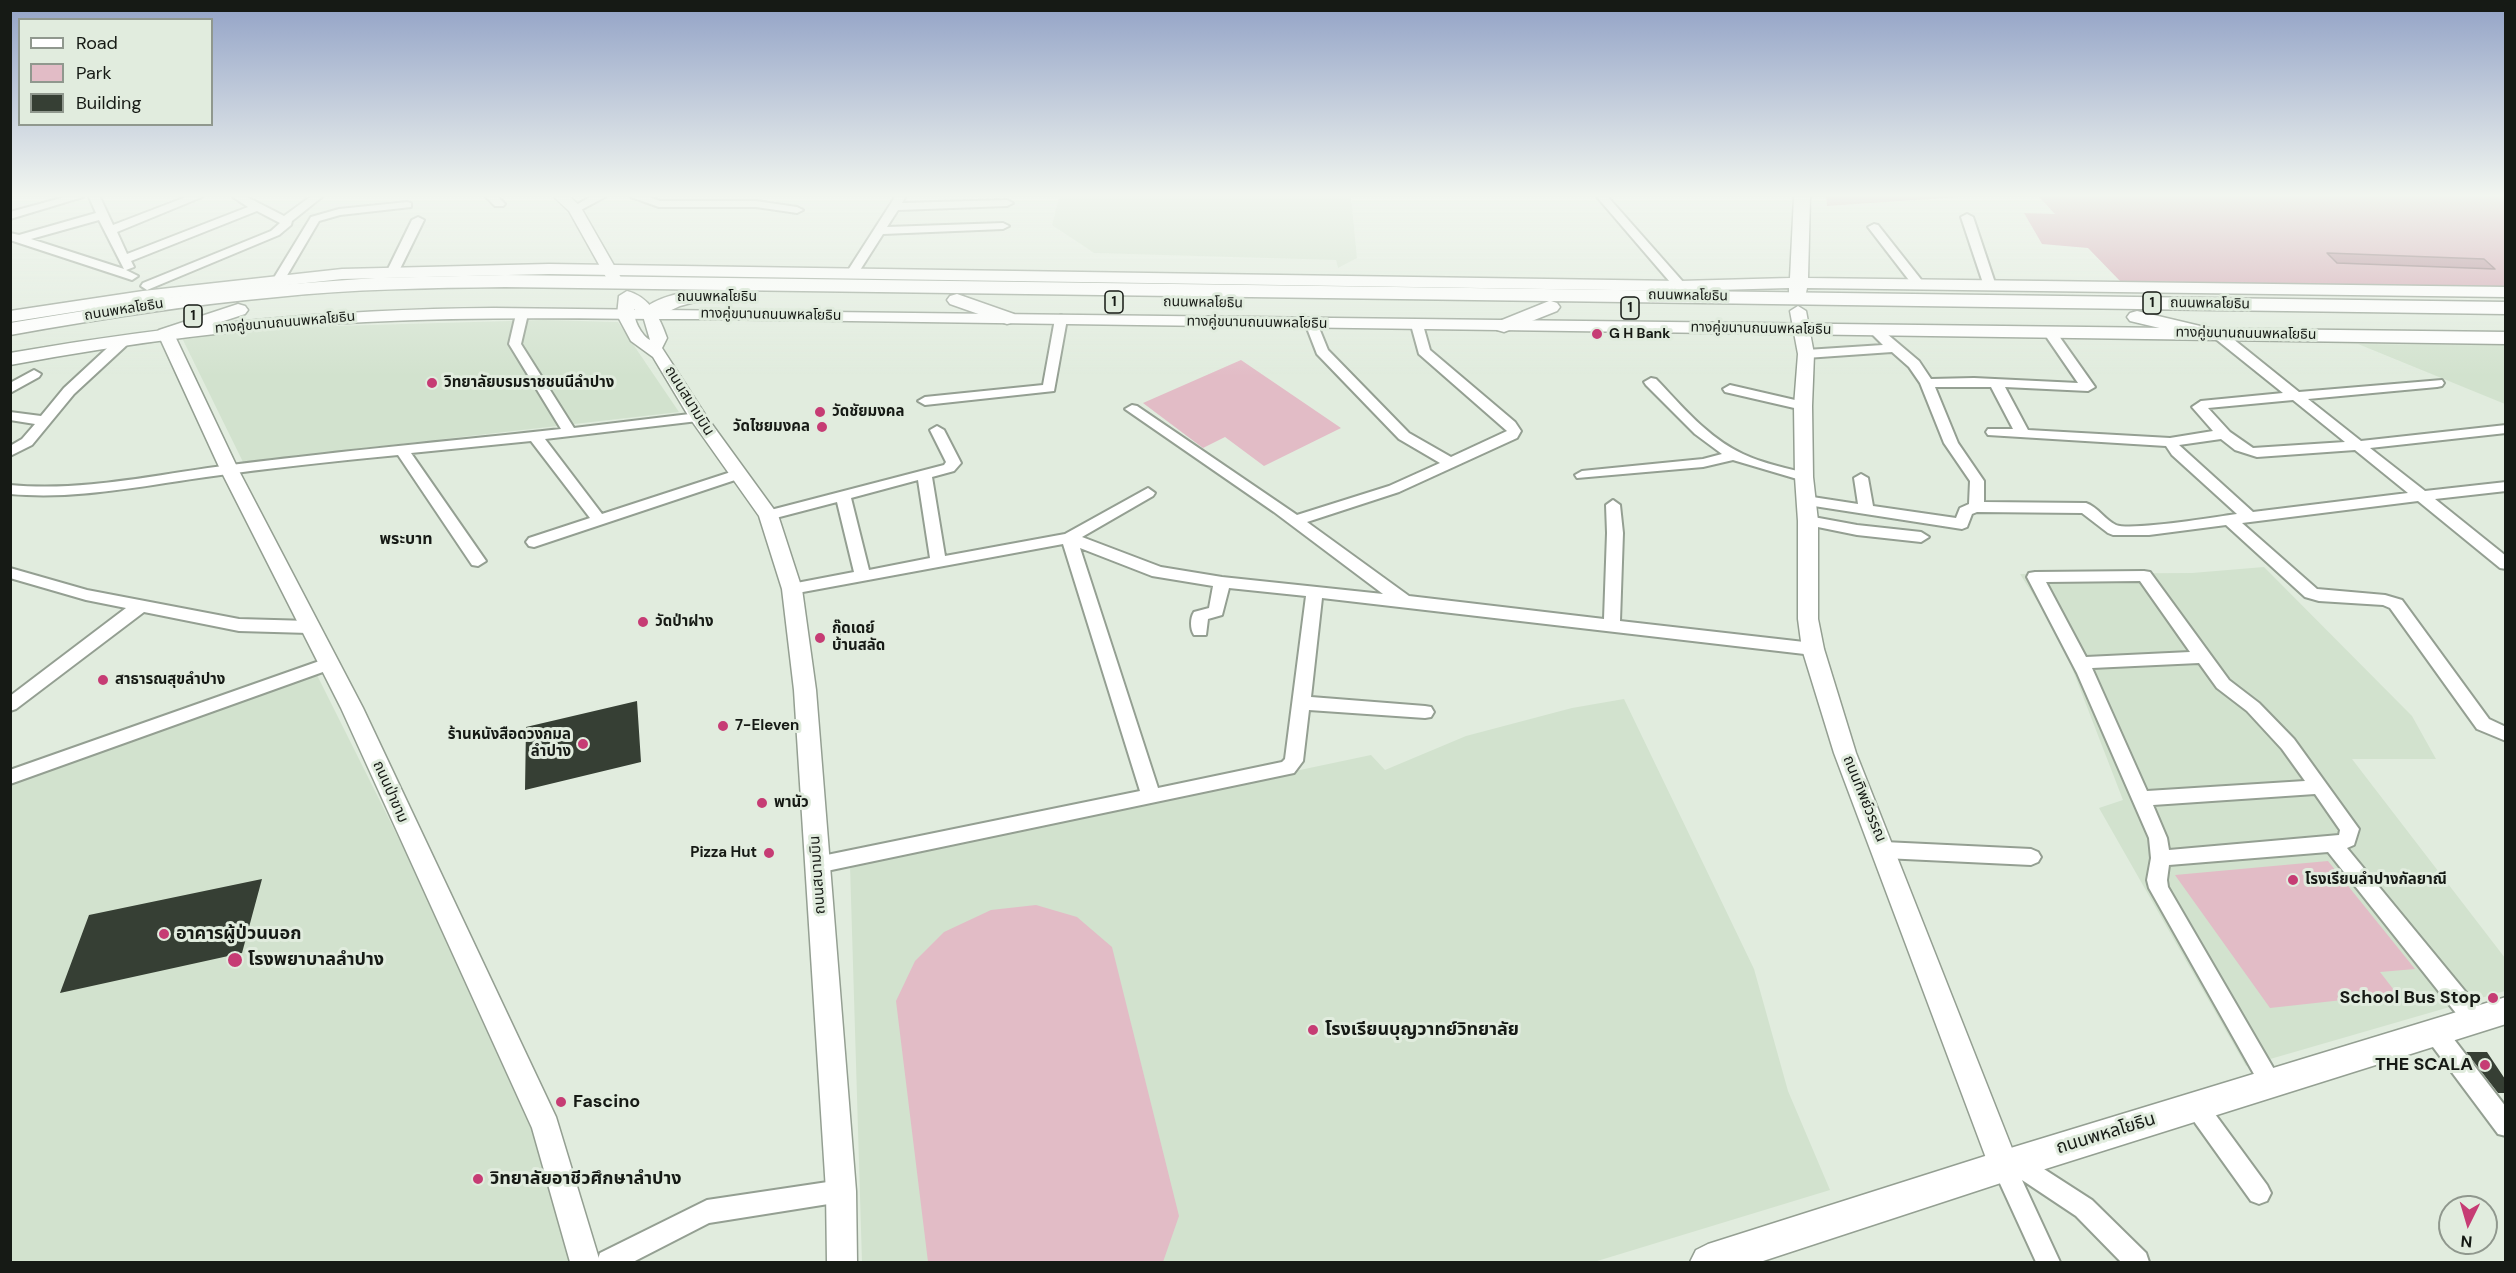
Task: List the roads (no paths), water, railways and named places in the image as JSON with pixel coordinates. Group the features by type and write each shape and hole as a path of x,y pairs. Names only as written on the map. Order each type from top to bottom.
{"highway":[{"name":"ถนนพหลโยธิน","path":"10,329 139,306 391,276 695,296 957,300 1550,307 1799,305 2505,308"},
{"path":"1162,290 1209,280"},
{"path":"1431,282 1489,294"},
{"name":"ถนนพหลโยธิน","path":"10,343 79,330 238,310 376,299 619,291 1162,290 1489,294 2137,316 2505,321"},
{"path":"650,314 673,301 695,296"},
{"path":"957,300 1007,318"},
{"path":"1504,326 1550,307"},
{"path":"166,334 238,310"},
{"path":"2137,316 2212,333"}],"main road":[{"path":"1799,305 1800,256"},
{"name":"1","path":"10,317 145,291 342,274 391,276"},
{"name":"ทางคู่ขนานถนนพหลโยธิน","path":"10,359 166,334 281,322 357,317 522,314 619,291 851,275 1680,286 1799,305 1875,331 2505,338"},
{"name":"ทางคู่ขนานถนนพหลโยธิน","path":"619,291 650,314 1504,326 1799,305 1919,285 2505,292"},
{"name":"ถนนพหลโยธิน","path":"1708,1263 2010,1164 2505,1010"}],"street":[{"path":"72,256 132,276"},
{"path":"131,256 124,259 132,276 145,291 223,256"},
{"path":"278,281 293,256"},
{"path":"391,276 400,256"},
{"name":"ถนนสนามบิน","path":"600,256 619,291 639,341 654,348 698,417 768,516 792,589 805,690 818,865 841,1191 842,1263"},
{"path":"851,275 863,256"},
{"path":"1654,256 1680,286"},
{"path":"1897,256 1919,285"},
{"path":"1980,256 1990,286"},
{"name":"ถนนทิพย์วรรณ","path":"1799,305 1806,354 1803,406 1804,477 1807,511 1808,619 1813,649 1834,723 2048,1263"},
{"path":"522,314 516,344 570,433"},
{"name":"ถนนสนามบิน","path":"650,314 659,338 654,348"},
{"path":"925,401 1049,388 1061,320"},
{"path":"1311,323 1322,351 1404,436 1451,463"},
{"path":"1295,521 1394,489 1512,435 1514,431 1510,425 1424,351 1417,325"},
{"path":"1875,331 1892,348 1914,364 1927,383 1951,443 1977,481 1976,507"},
{"path":"1927,383 1974,382 2088,387 2049,332"},
{"path":"2212,333 2422,496 2505,564"},
{"name":"ถนนป่าขาม","path":"166,334 229,469 352,708 546,1127 585,1263"},
{"path":"10,452 27,442 69,391 123,341"},
{"path":"1806,354 1892,348"},
{"path":"10,389 34,374"},
{"path":"1651,382 1707,435 1735,455 1804,477"},
{"path":"1996,384 2024,434"},
{"path":"2437,384 2206,404 2199,407 2224,434 2248,452 2257,453 2355,446 2505,429"},
{"path":"1730,389 1803,406"},
{"path":"1132,409 1295,521 1403,601"},
{"path":"10,416 45,421"},
{"path":"10,489 40,492 74,491 229,469 536,437 698,417"},
{"path":"768,516 949,468 954,463 937,430"},
{"path":"1993,432 2170,442 2224,434"},
{"path":"536,437 599,520"},
{"path":"2170,442 2177,452 2250,518"},
{"path":"402,450 478,561"},
{"path":"1582,475 1703,463 1735,455"},
{"path":"534,542 739,474"},
{"path":"925,476 938,561"},
{"path":"1861,478 1866,510"},
{"path":"1807,511 1866,510 1962,524 1965,511 1976,507 2086,508 2113,530 2149,530 2505,486"},
{"path":"792,589 1069,538 1148,493"},
{"path":"843,496 862,575"},
{"path":"1612,625 1615,533 1613,505"},
{"path":"1807,511 1857,530 1921,537"},
{"path":"2229,520 2311,593 2319,596 2385,600 2396,604 2482,724 2505,735"},
{"path":"1069,538 1158,572 1222,582 1813,649"},
{"path":"1069,538 1151,795"},
{"path":"10,573 86,595 139,607 239,625 309,627"},
{"path":"2161,858 2333,844 2348,840 2350,829 2288,744 2253,707 2223,684 2144,576 2035,577 2082,663 2158,838 2161,858 2157,880 2159,888 2271,1083"},
{"path":"1200,631 1200,616 1216,611 1218,607 1222,582"},
{"path":"818,865 1288,768 1294,761 1316,592"},
{"path":"10,705 139,607"},
{"path":"2082,663 2203,657"},
{"path":"10,777 328,664"},
{"path":"1302,703 1425,712"},
{"path":"2141,799 2320,787"},
{"path":"2333,844 2475,1020"},
{"path":"1884,850 2031,857"},
{"path":"2435,1032 2505,1126"},
{"path":"2196,1106 2259,1192"},
{"path":"2010,1164 2084,1208 2137,1263"},
{"path":"609,1263 707,1212 841,1191"}],"place":[{"name":"G H Bank","path":"1597,334"},
{"name":"วิทยาลัยบรมราชชนนีลำปาง","path":"432,383"},
{"name":"วัดชัยมงคล","path":"820,412"},
{"name":"วัดไชยมงคล","path":"822,427"},
{"name":"วัดป่าฝาง","path":"643,622"},
{"name":"กู๊ดเดย์ บ้านสลัด","path":"820,638"},
{"name":"สาธารณสุขลำปาง","path":"103,680"},
{"name":"7-Eleven","path":"723,726"},
{"name":"ร้านหนังสือดวงกมล ลำปาง","path":"583,744"},
{"name":"พานัว","path":"762,803"},
{"name":"Pizza Hut","path":"769,853"},
{"name":"โรงเรียนลำปางกัลยาณี","path":"2293,880"},
{"name":"อาคารผู้ป่วนนอก","path":"164,934"},
{"name":"โรงพยาบาลลำปาง","path":"235,960"},
{"name":"School Bus Stop","path":"2493,998"},
{"name":"โรงเรียนบุญวาทย์วิทยาลัย","path":"1313,1030"},
{"name":"THE SCALA","path":"2485,1065"},
{"name":"Fascino","path":"561,1102"},
{"name":"วิทยาลัยอาชีวศึกษาลำปาง","path":"478,1179"}],"district":[{"name":"พระบาท","path":"406,540"}]}
